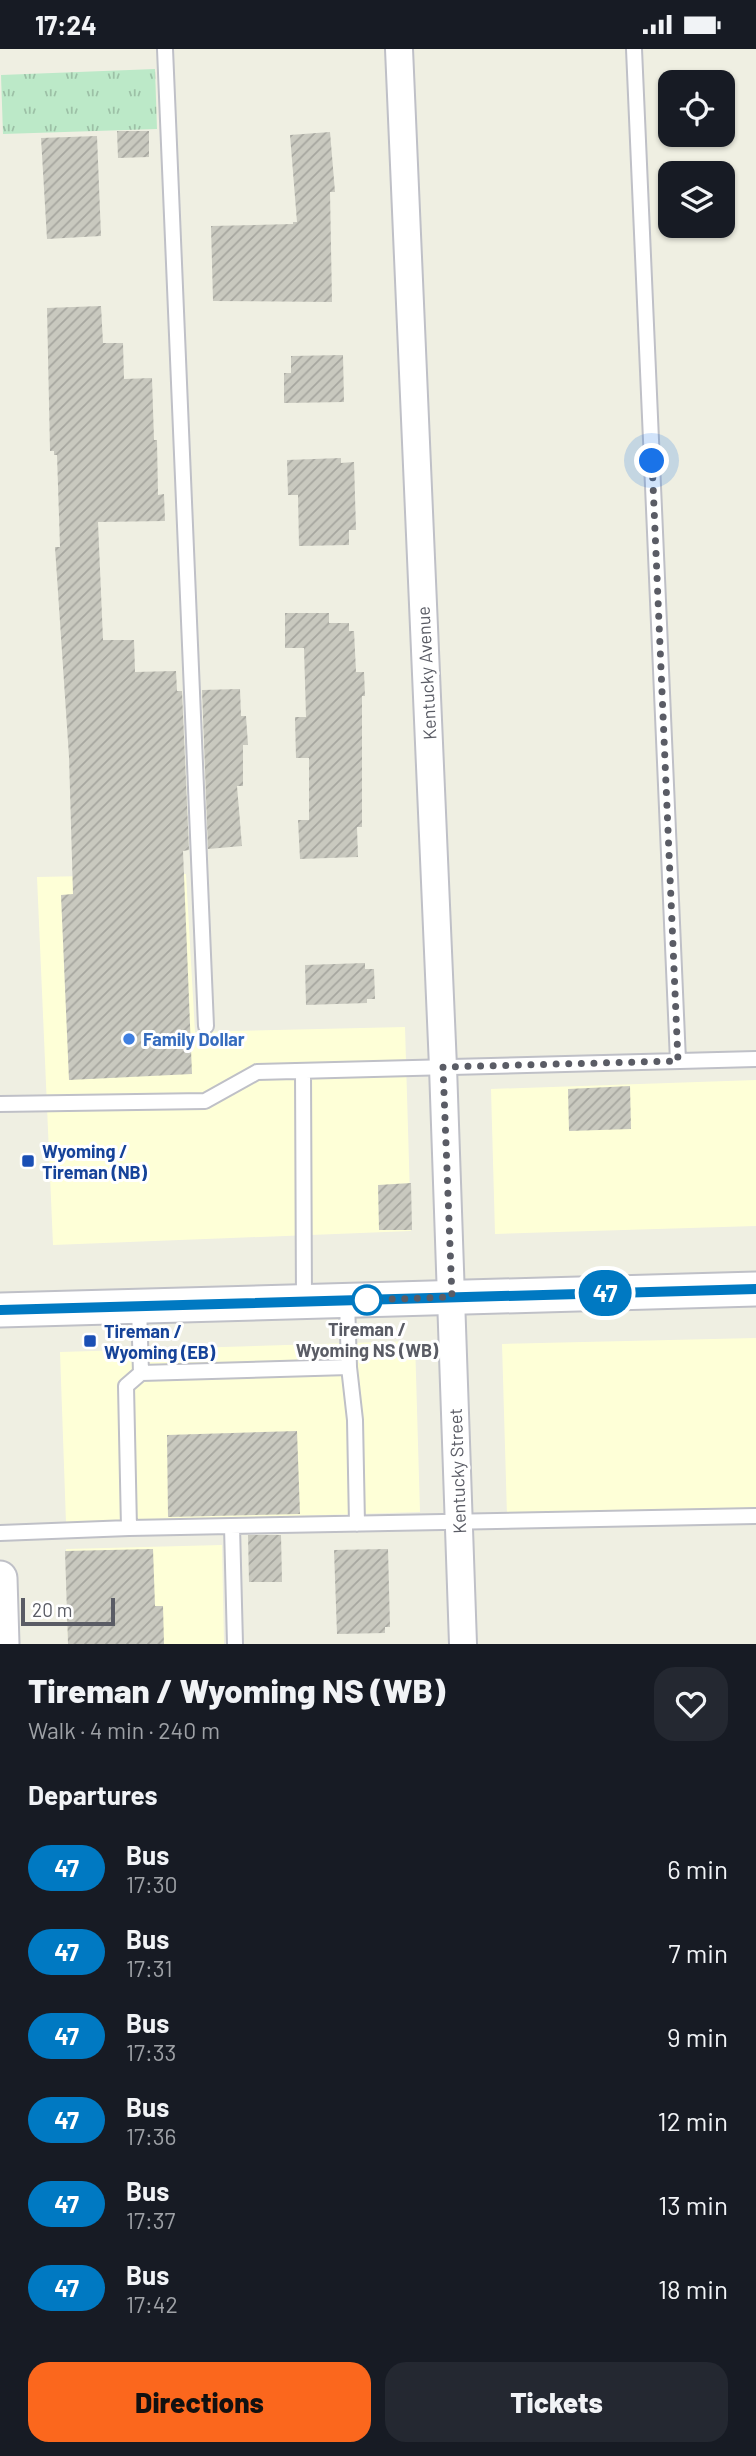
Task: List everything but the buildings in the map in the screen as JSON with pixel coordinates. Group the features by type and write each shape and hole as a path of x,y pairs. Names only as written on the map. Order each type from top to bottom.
{"street":[{"name":"Kentucky Avenue","path":"398,49 452,1297"},
{"path":"0,1310 756,1289"},
{"name":"Kentucky Street","path":"452,1297 463,1644"},
{"path":"0,1578 2,1644"}],"lane":[{"path":"165,49 206,1026"},
{"path":"634,49 678,1061"},
{"path":"0,1104 205,1101 257,1072 756,1059"},
{"path":"303,1071 304,1302"},
{"path":"347,1301 349,1367 355,1420 357,1524"},
{"path":"139,1306 141,1373"},
{"path":"129,1528 126,1386 141,1373 349,1367"},
{"path":"0,1533 756,1516"},
{"path":"232,1526 235,1644"}],"shaded area":[{"path":"186,874 195,1032 405,1027 411,1231 53,1245 37,877"},
{"path":"756,1080 756,1226 495,1234 491,1089"},
{"path":"756,1338 756,1510 507,1516 502,1344"},
{"path":"415,1341 420,1512 66,1523 60,1352"},
{"path":"222,1545 224,1644 68,1644 66,1549"}],"green space":[{"path":"155,69 157,129 3,134 1,75"}],"bus line":[{"name":"47","path":"0,1310 756,1289"}],"place":[{"name":"Family Dollar","path":"129,1039"},
{"name":"Wyoming / Tireman (NB)","path":"28,1161"},
{"name":"Tireman / Wyoming NS (WB)","path":"367,1300"},
{"name":"Tireman / Wyoming (EB)","path":"90,1341"}],"route":[{"path":"367,1300 452,1297 443,1067 678,1061 652,461"}]}
